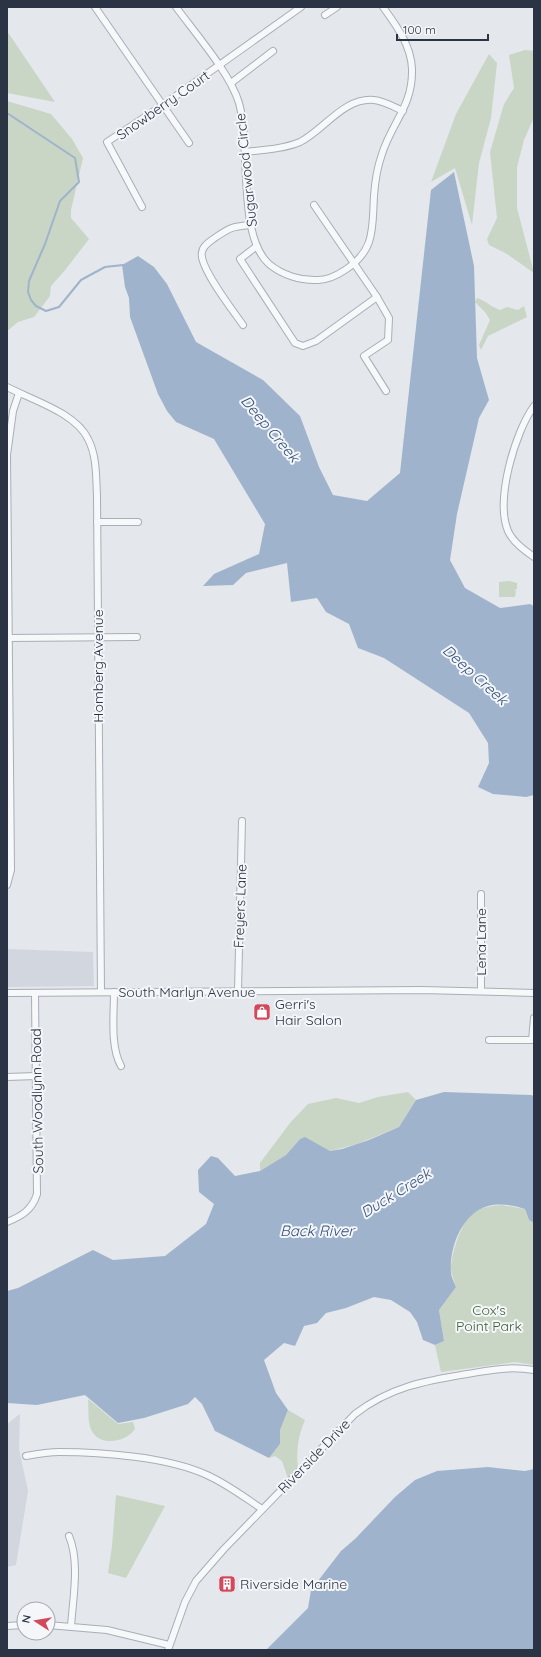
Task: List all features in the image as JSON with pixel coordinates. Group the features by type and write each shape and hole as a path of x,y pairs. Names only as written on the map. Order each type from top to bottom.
{"street":[{"path":"95,7 189,143"},
{"name":"Sugarwood Circle","path":"176,7 231,83 241,110 250,225 257,246 263,258 277,270 304,280 323,280 332,278 362,257 370,240 373,225 374,194 379,164 386,141 403,111 408,98 412,66 404,40 384,7"},
{"name":"Snowberry Court","path":"142,207 107,142 163,105 301,7"},
{"path":"325,15 337,7"},
{"path":"231,83 273,51"},
{"path":"245,152 285,146 301,141 351,105 364,101 374,100 403,111"},
{"path":"314,205 389,318 388,340 364,356 386,391"},
{"path":"243,325 204,268 201,256 206,245 226,230 234,227 250,225"},
{"path":"257,246 240,259 295,343 299,345 308,346 377,298"},
{"name":"Homberg Avenue","path":"7,387 76,423 88,438 95,458 97,522 101,992"},
{"path":"7,885 11,870 7,455 13,411 19,393"},
{"path":"534,406 524,422 512,458 506,483 504,508 506,522 511,536 517,544 534,557"},
{"path":"97,522 138,522"},
{"path":"8,638 137,637"},
{"name":"Freyers Lane","path":"238,991 242,821"},
{"name":"Lena Lane","path":"481,894 482,991"},
{"name":"South Marlyn Avenue","path":"7,993 482,991 534,993"},
{"path":"114,992 115,1048 117,1059 121,1066"},
{"name":"South Woodlynn Road","path":"7,1222 19,1217 31,1207 35,1200 38,1186 35,993"},
{"path":"489,1040 533,1040 534,1018"},
{"path":"7,1077 36,1076"},
{"name":"Riverside Drive","path":"169,1647 184,1602 196,1581 214,1559 344,1424 364,1407 397,1390 427,1380 502,1368 534,1370"},
{"path":"26,1456 59,1452 126,1456 180,1466 207,1475 221,1482 262,1509"},
{"path":"70,1536 74,1548 75,1560 71,1626"},
{"path":"56,1625 107,1630 169,1647"}],"shaded area":[{"path":"7,949 93,952 94,986 7,987"},
{"path":"20,1414 19,1449 28,1491 16,1565 7,1567 7,1424"}],"green space":[{"path":"7,31 55,102 7,93"},
{"path":"525,50 534,51 534,117 524,140 517,167 517,208 534,273 507,254 489,245 487,239 497,218 490,152 504,104 514,88 509,55"},
{"path":"489,54 497,63 491,118 479,163 472,225 455,168 431,182 456,114"},
{"path":"7,101 51,114 72,139 83,158 71,210 71,218 89,239 51,286 50,296 34,317 18,322 7,331"},
{"path":"477,298 500,310 507,307 518,310 524,306 527,317 488,336 481,350 479,345 490,320 485,312 475,302"},
{"path":"509,581 517,583 517,589 514,590 516,591 515,597 499,597 499,582"},
{"path":"408,1092 416,1100 399,1127 357,1144 330,1151 305,1138 300,1139 286,1155 260,1171 260,1163 290,1123 308,1104 336,1098 359,1103 378,1097"},
{"name":"Cox's Point Park","path":"502,1205 525,1209 529,1220 534,1223 534,1365 515,1362 441,1372 435,1345 444,1341 439,1310 456,1287 452,1276 451,1263 457,1239 464,1224 472,1214 482,1208"},
{"path":"88,1399 118,1424 133,1422 135,1429 126,1437 115,1441 103,1440 97,1437 91,1430 90,1426"},
{"path":"288,1410 305,1420 298,1443 298,1468 288,1478 282,1461 275,1456 269,1458 280,1444 280,1430"},
{"path":"116,1495 165,1506 126,1578 108,1573 112,1546"}],"water":[{"path":"454,172 474,266 477,358 489,400 479,418 457,514 450,560 465,588 500,608 530,604 534,606 534,795 526,797 493,794 478,787 489,763 488,743 469,713 384,658 358,648 349,624 326,612 317,598 291,602 287,563 246,573 233,585 203,586 214,574 259,554 265,524 214,439 176,422 167,411 158,394 130,317 129,298 125,287 122,265 138,256 154,267 167,284 196,342 263,380 300,416 319,467 333,495 367,501 400,473 431,190"},
{"name":"Back River","path":"444,1092 534,1096 534,1223 529,1220 525,1209 511,1206 493,1205 479,1210 464,1224 455,1242 452,1253 451,1272 456,1287 439,1310 444,1341 435,1345 423,1340 417,1322 410,1312 391,1300 374,1297 346,1308 326,1313 317,1323 304,1326 295,1346 284,1343 264,1360 276,1393 288,1410 280,1430 280,1444 269,1458 215,1431 202,1404 195,1397 188,1404 144,1418 118,1423 85,1395 37,1405 7,1403 7,1291 18,1288 93,1250 113,1260 165,1256 206,1224 214,1204 199,1192 198,1170 211,1156 218,1158 235,1176 260,1171 286,1155 300,1139 305,1137 330,1151 342,1149 369,1140 399,1127 416,1100"},
{"path":"488,1467 525,1471 534,1469 534,1650 266,1650 308,1608 311,1590 341,1551 355,1539 395,1497 415,1480 437,1471"}],"waterway":[{"name":"Deep Creek","path":"7,113 75,158 79,182 60,201 45,244 29,281 28,292 31,300 36,306 46,311 59,307 81,280 105,267 123,265"}],"place":[{"name":"Gerri's Hair Salon","path":"262,1012"},
{"name":"Riverside Marine","path":"227,1584"}],"water label":[{"name":"Duck Creek","path":"396,1193"}]}
